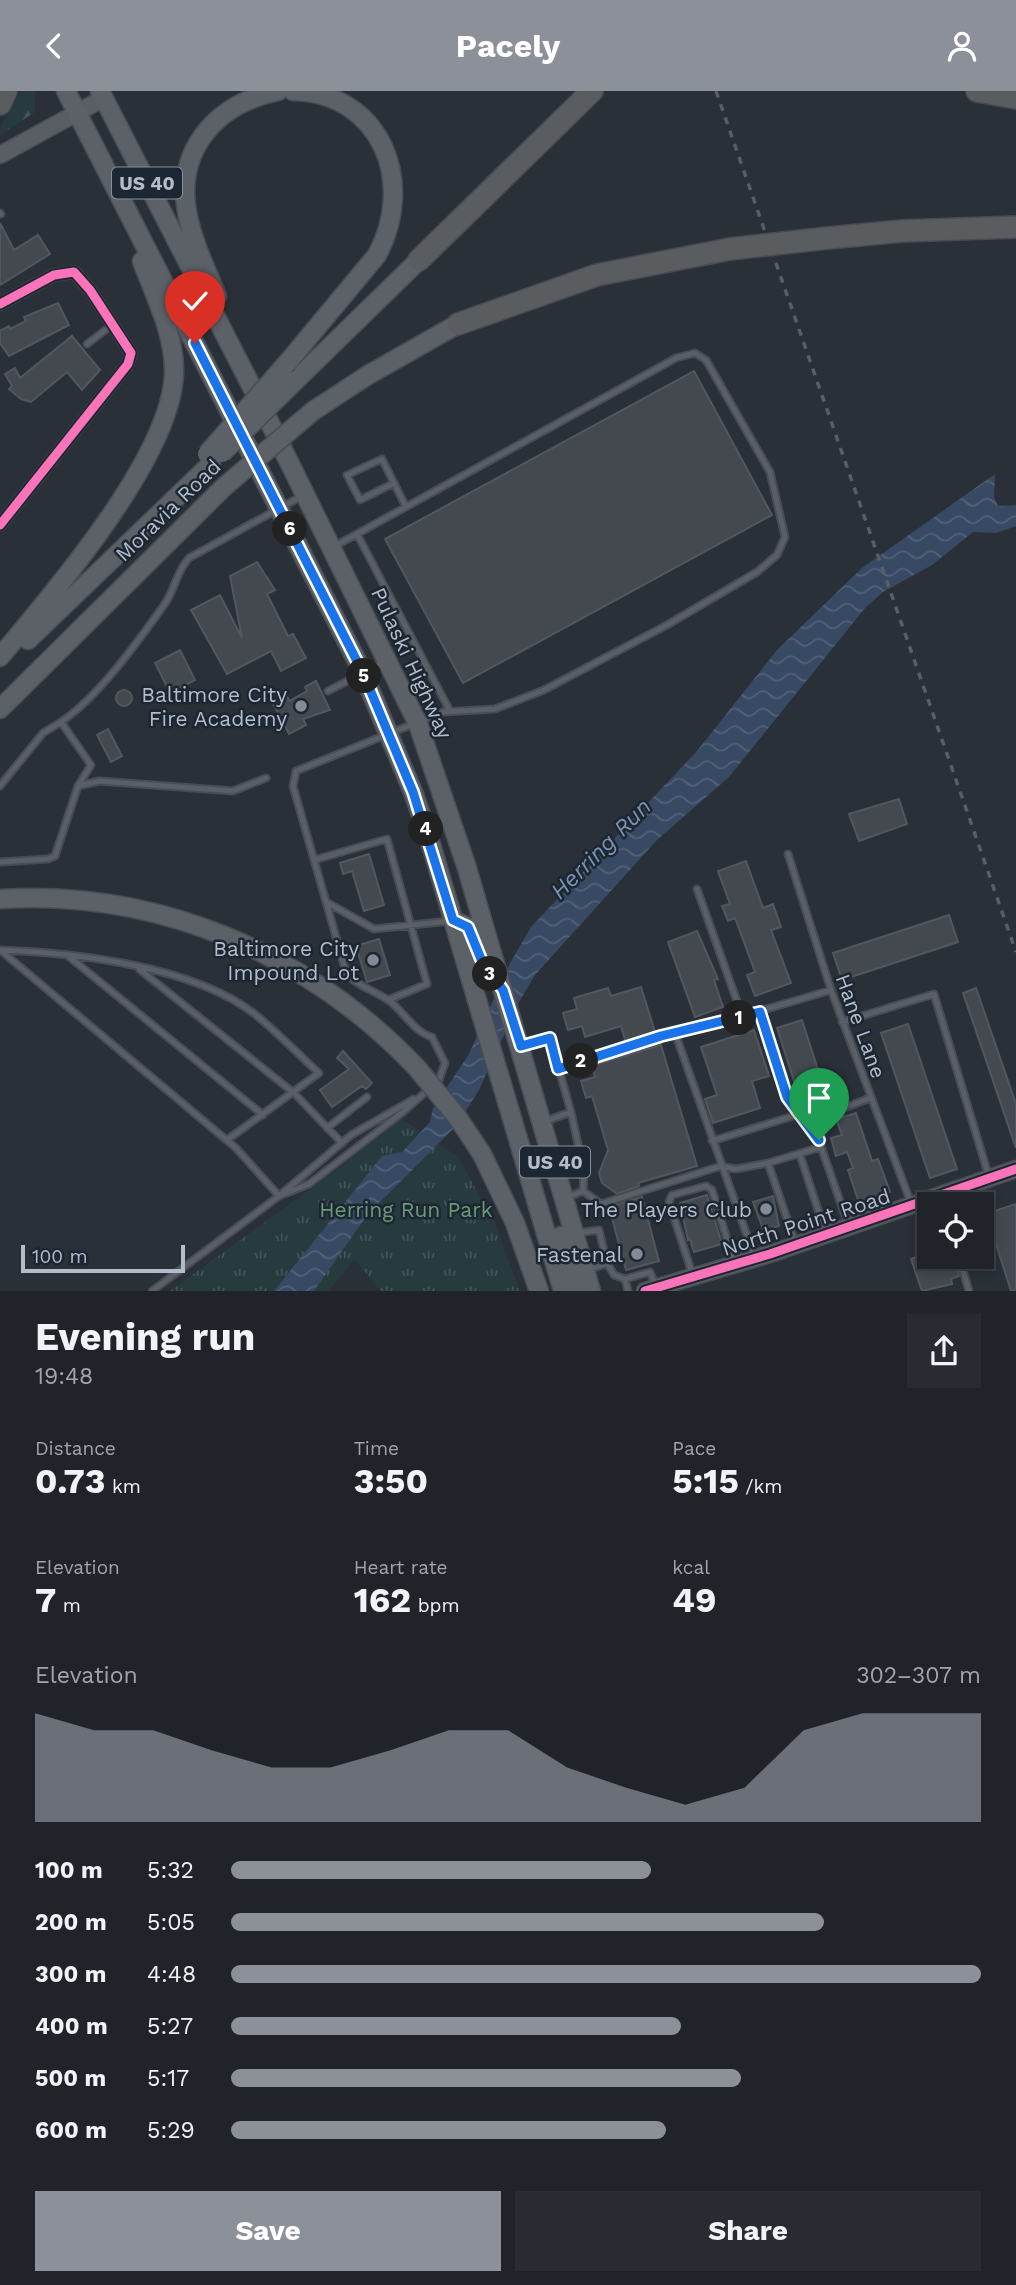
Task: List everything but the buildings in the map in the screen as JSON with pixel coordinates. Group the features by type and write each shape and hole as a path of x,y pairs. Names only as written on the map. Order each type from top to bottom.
{"highway":[{"path":"0,104 6,91"},
{"path":"419,260 592,91"},
{"path":"977,91 1016,98"},
{"path":"458,324 597,275 730,249 902,231 1016,227"}],"main road":[{"name":"US 40","path":"66,91 280,507 363,673 390,735 413,792 453,920 563,1291"},
{"path":"260,403 189,224 186,184 197,144 210,125 241,102 278,91"},
{"path":"209,459 377,254 394,213 395,189 383,146 370,127 338,102 318,94 293,91"},
{"name":"Pulaski Highway","path":"102,95 260,403 418,724 452,820 491,966 503,990 519,1039 591,1291"},
{"path":"0,657 62,583 123,496 160,427 173,388 174,372 167,334 110,179"},
{"path":"209,459 296,380 419,260"},
{"name":"Moravia Road","path":"0,709 223,487 313,411 368,375 458,324"},
{"name":"Moravia Road","path":"0,667 155,516 209,459"},
{"path":"0,899 57,898 124,906 223,934 270,955 327,989 374,1025 417,1068 458,1118 482,1154 515,1223 539,1291"},
{"path":"453,920 468,927 491,966"},
{"path":"503,1086 526,1130 541,1170 579,1291"}],"street":[{"path":"0,155 77,113 102,95"},
{"path":"0,304 54,275 68,271 77,273 131,353 124,369 0,525"},
{"name":"North Point Road","path":"650,1289 796,1245 1016,1170"}],"lane":[{"path":"87,344 113,324"},
{"path":"279,1196 309,1184 425,1093 443,1072 443,1054 432,1037 424,1035 388,1000 351,980 346,972 293,786 296,771 450,711 495,709 544,690 667,625 757,572 777,555 785,537 782,514 770,472 706,360 695,353 676,358 331,548"},
{"path":"394,483 360,500 348,475 382,459 394,483 406,507"},
{"path":"0,786 43,733 88,699 165,604 179,570 189,558 304,494"},
{"path":"357,534 450,711"},
{"path":"328,691 388,660"},
{"path":"0,862 48,859 55,856 78,786 90,765 61,722"},
{"path":"78,786 99,781 233,792 266,778"},
{"path":"313,860 387,839 427,983 388,1000"},
{"name":"Hane Lane","path":"788,854 842,1022 912,1206"},
{"path":"697,889 743,1017"},
{"path":"324,897 330,906 374,929 453,920"},
{"path":"227,1140 319,1073 255,1014 207,988 136,967 64,953 0,950 227,1140 279,1196"},
{"path":"64,953 263,1115"},
{"path":"136,967 294,1093 342,1143"},
{"path":"558,1069 831,990"},
{"path":"842,1022 934,994 990,1181"},
{"path":"760,1012 787,1097 807,1122 821,1147 849,1227"},
{"path":"675,1033 755,1258"},
{"path":"519,1039 550,1038 584,1171 583,1191"},
{"path":"152,1291 279,1196 342,1143 425,1093"},
{"path":"327,1128 367,1097"},
{"path":"807,1122 870,1098"},
{"path":"543,1122 571,1112"},
{"path":"712,1141 800,1114"},
{"path":"583,1191 601,1204 721,1166 736,1169 768,1163 821,1147"},
{"path":"800,1155 827,1234"},
{"path":"768,1163 796,1245"},
{"path":"693,1276 669,1202 672,1195 706,1186 712,1190 735,1263"},
{"path":"566,1198 583,1191"},
{"path":"576,1233 599,1230 607,1263 614,1275 625,1279 650,1272 650,1289"},
{"path":"586,1271 607,1263"},
{"path":"963,1269 969,1291"},
{"path":"625,1279 628,1291"}],"green space":[{"path":"21,91 35,91 35,112 0,135 2,124"},
{"name":"Herring Run Park","path":"401,1118 458,1157 493,1219 520,1291 380,1291 355,1259 328,1291 170,1291 349,1161"}],"water":[{"name":"Herring Run","path":"995,474 994,497 998,506 1016,505 1016,526 996,533 973,532 932,565 883,592 865,608 729,777 657,840 535,975 519,1002 479,1090 457,1125 368,1214 314,1291 274,1291 382,1156 402,1152 430,1122 433,1108 469,1054 509,965 531,927 697,751 777,650 862,568"}],"railway":[{"path":"716,91 1016,952"}],"cycle path":[{"path":"0,304 54,275 74,272 90,290 131,353 128,364 0,525"},
{"path":"645,1291 770,1254 1016,1169"}],"place":[{"name":"Baltimore City Fire Academy","path":"301,706"},
{"name":"Baltimore City Impound Lot","path":"373,960"},
{"name":"The Players Club","path":"766,1209"},
{"name":"Fastenal","path":"637,1254"}],"route":[{"path":"195,343 363,673 413,792 453,920 468,927 481,959 503,990 521,1046 550,1038 558,1069 661,1036 760,1012 787,1097 813,1128 819,1140"}]}
